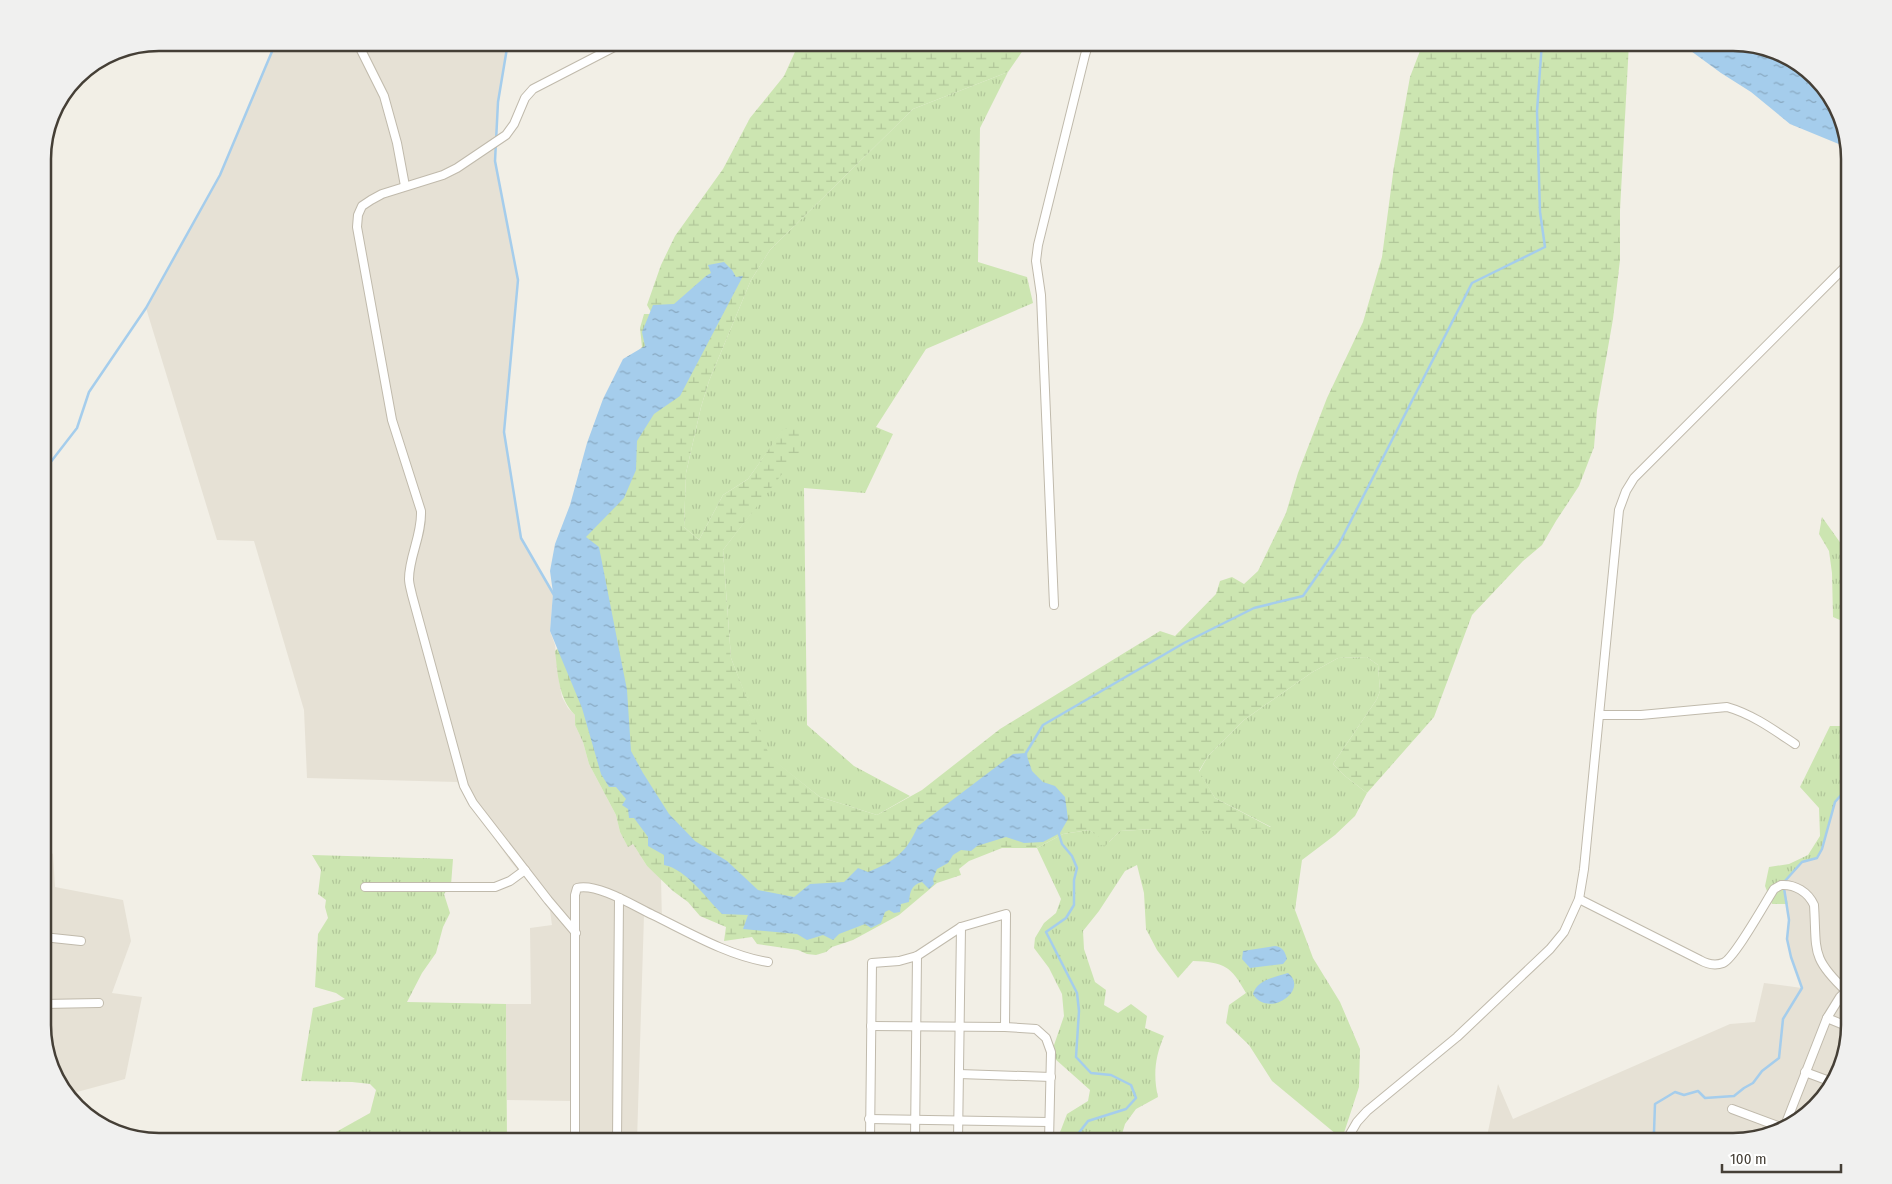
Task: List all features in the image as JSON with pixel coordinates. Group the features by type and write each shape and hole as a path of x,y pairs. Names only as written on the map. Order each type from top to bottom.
{"street":[{"path":"362,51 384,96 397,143 405,186"},
{"path":"576,932 473,803 464,786 412,595 409,578 421,529 421,511 392,420 357,227 358,215 362,206 382,194 443,175 457,168 506,135 514,124 525,98 533,89 607,51"},
{"path":"1054,605 1041,295 1036,261 1038,245 1086,51"},
{"path":"1351,1133 1357,1122 1368,1110 1457,1037 1550,949 1564,932 1579,899 1584,869 1619,510 1626,491 1641,471 1841,272"},
{"path":"1599,715 1641,715 1727,707 1735,709 1764,724 1795,744"},
{"path":"365,887 494,888 510,881 525,870"},
{"path":"1579,899 1707,964 1720,964 1728,960 1739,947 1774,890 1780,885 1794,887 1804,892 1812,900 1814,905 1817,952 1820,961 1832,978 1841,984"},
{"path":"574,1133 575,895 578,888 584,886 606,892 694,935 736,953 768,962"},
{"path":"617,1133 619,898"},
{"path":"870,1133 872,963 899,961 917,956 961,927 1006,914 1005,1027"},
{"path":"958,1133 961,927"},
{"path":"51,938 81,941"},
{"path":"915,1133 917,956"},
{"path":"1788,1117 1827,1018 1841,996"},
{"path":"51,1004 99,1002"},
{"path":"1827,1018 1841,1024"},
{"path":"871,1026 1036,1029 1046,1038 1051,1052 1049,1133"},
{"path":"1806,1072 1826,1080"},
{"path":"959,1074 1050,1077"},
{"path":"1732,1109 1775,1125"},
{"path":"869,1119 1049,1122"}],"shaded area":[{"path":"273,51 507,51 498,102 495,161 518,280 504,432 521,538 553,593 550,631 555,645 562,697 568,708 575,715 575,725 583,742 589,764 616,815 620,832 628,846 633,844 647,866 661,878 662,923 644,915 637,1133 572,1133 572,1101 507,1100 506,1004 531,1004 530,928 552,925 550,911 545,902 511,862 469,803 457,782 307,778 304,710 254,541 217,540 146,308 220,175"},
{"path":"1841,795 1840,1039 1833,1066 1826,1079 1809,1101 1787,1118 1774,1125 1747,1132 1488,1133 1498,1084 1513,1119 1730,1024 1755,1022 1764,983 1802,988 1787,939 1789,920 1784,888 1785,881 1802,862 1817,858 1822,849 1835,802"},
{"path":"51,853 53,854 55,887 123,900 131,941 112,993 142,997 125,1079 77,1092 78,1095 62,1072 53,1046 51,1032"}],"green space":[{"path":"795,51 1022,51 1008,72 913,109 770,250 751,280 709,381 686,473 684,527 699,540 723,495 748,479 783,429 802,428 800,451 723,550 731,658 770,757 820,797 877,815 922,790 1000,729 1160,631 1175,636 1216,594 1220,581 1232,577 1244,584 1258,571 1286,513 1298,473 1327,398 1363,322 1382,257 1394,166 1410,77 1420,51 1629,51 1620,210 1620,260 1613,319 1597,410 1594,447 1579,486 1542,545 1523,561 1472,615 1434,717 1367,793 1333,764 1377,699 1380,691 1378,665 1367,657 1338,658 1311,673 1244,720 1208,756 1199,771 1215,798 1272,828 1201,831 1154,829 1120,831 1105,846 1100,845 1099,837 1089,830 1063,834 1037,848 1002,848 969,861 959,869 961,875 937,883 899,915 853,940 816,955 798,950 757,944 752,937 724,941 726,927 700,916 688,902 673,891 647,866 633,844 628,847 620,832 616,815 589,764 583,742 575,725 575,715 565,701 558,677 555,651 567,640 570,559 632,358 642,347 640,328 644,314 652,314 647,305 661,265 675,236 723,169 750,118 784,76"},
{"path":"1008,72 980,128 978,262 1027,277 1033,303 926,349 876,427 893,434 865,493 804,488 807,725 854,766 910,796 877,815 820,797 769,757 731,658 723,550 752,512 783,430 748,479 723,495 699,540 684,527 686,473 709,381 751,280 770,250 913,109"},
{"path":"1822,517 1841,544 1841,620 1833,617 1832,573 1829,551 1819,534"},
{"path":"1367,657 1378,665 1380,691 1377,699 1333,764 1367,793 1355,816 1335,835 1302,860 1295,910 1313,958 1340,1002 1360,1049 1359,1087 1344,1133 1335,1133 1272,1081 1249,1045 1226,1023 1229,1005 1246,993 1231,971 1219,964 1193,961 1178,978 1157,950 1146,929 1144,893 1137,865 1125,871 1099,911 1083,931 1084,949 1095,982 1106,990 1104,1005 1118,1013 1131,1004 1147,1016 1145,1028 1164,1036 1156,1066 1158,1097 1136,1109 1125,1124 1122,1133 1060,1133 1067,1114 1088,1101 1090,1090 1054,1058 1053,1048 1064,1016 1062,994 1049,968 1034,948 1035,938 1044,923 1056,913 1061,899 1037,848 1063,834 1089,830 1109,842 1120,831 1271,827 1215,798 1199,772 1208,756 1244,720 1311,673 1338,658"},
{"path":"1830,726 1841,726 1841,795 1835,802 1822,849 1817,858 1802,862 1785,881 1784,888 1788,904 1772,904 1765,886 1769,867 1789,864 1808,855 1820,836 1819,808 1800,787"},
{"path":"312,855 453,859 451,885 444,894 450,913 443,927 436,953 422,973 407,1002 506,1004 507,1133 335,1133 370,1113 376,1090 370,1084 301,1081 313,1008 345,999 336,993 315,987 318,934 328,918 325,907 326,900 318,894 321,870"}],"water":[{"path":"1691,51 1747,52 1774,59 1787,66 1809,83 1826,105 1833,118 1840,145 1790,124 1751,92"},
{"path":"724,262 736,277 743,276 680,396 654,414 637,441 636,470 624,498 586,537 599,547 627,690 631,751 669,814 695,841 727,861 758,890 794,897 810,884 844,882 858,868 868,872 893,860 904,850 918,826 1013,754 1026,753 1032,771 1043,782 1055,786 1065,797 1068,819 1060,833 1043,842 1024,843 1006,837 977,846 971,851 961,850 953,855 948,863 937,869 933,879 934,884 929,889 922,882 913,887 909,902 901,904 900,912 894,913 889,910 885,912 881,923 871,928 865,924 839,934 833,940 823,935 807,940 797,934 743,929 748,915 722,914 688,878 664,865 664,855 648,846 648,837 634,818 629,818 628,809 622,805 626,799 616,787 609,787 601,774 582,708 550,631 553,593 550,571 555,544 570,505 587,443 603,399 623,359 645,346 642,332 653,305 674,304 711,273 708,265"},
{"path":"1275,946 1282,949 1285,954 1287,959 1283,964 1250,968 1242,959 1243,951"},
{"path":"1288,973 1293,980 1294,987 1291,994 1284,999 1268,1004 1260,1001 1253,994 1262,982"}],"waterway":[{"path":"51,462 77,428 89,392 146,308 220,175 272,51"},
{"path":"506,51 498,102 495,161 518,280 504,432 521,538 554,595"},
{"path":"1026,757 1026,753 1043,725 1184,643 1254,608 1303,596 1339,544 1472,283 1545,247 1540,212 1537,111 1541,51"},
{"path":"1785,881 1802,862 1817,858 1822,849 1835,802 1841,795"},
{"path":"1058,831 1062,844 1072,856 1077,868 1074,880 1074,905 1066,918 1046,932 1077,993 1079,1011 1076,1057 1091,1073 1111,1075 1131,1085 1136,1098 1126,1109 1088,1121 1079,1133"},
{"path":"1653,1133 1655,1104 1675,1092 1684,1095 1698,1091 1705,1098 1734,1096 1753,1083 1762,1071 1779,1058 1783,1019 1802,988 1787,939 1789,920 1784,888"}]}
